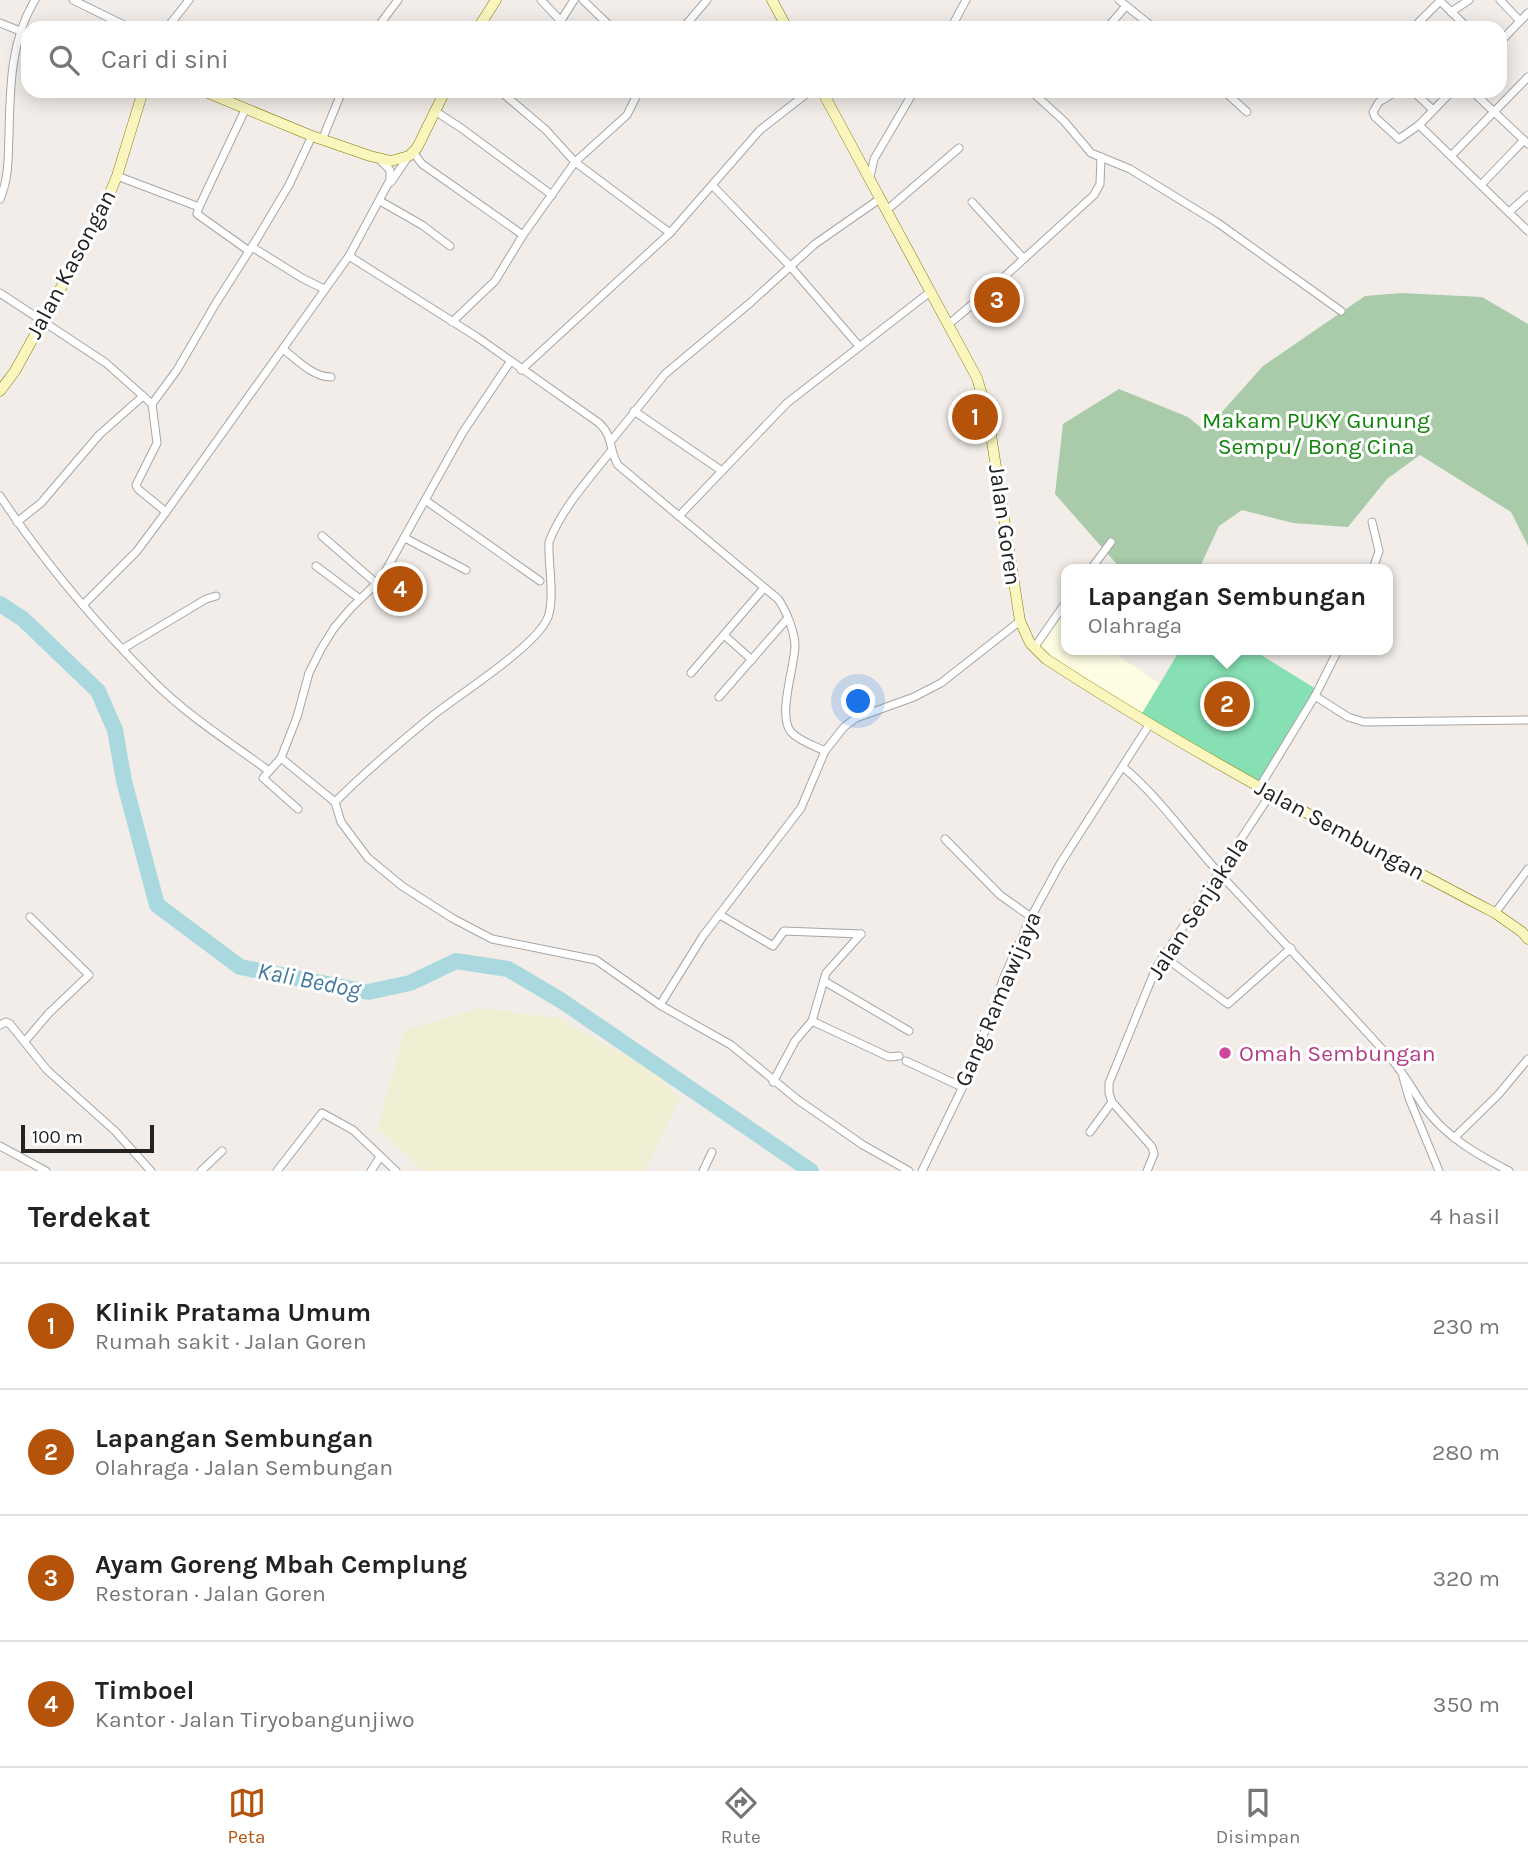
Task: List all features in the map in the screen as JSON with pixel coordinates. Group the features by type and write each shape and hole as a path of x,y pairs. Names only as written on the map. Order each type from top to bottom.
{"street":[{"path":"23,21 35,0"},
{"path":"73,0 116,21"},
{"path":"172,21 189,0"},
{"path":"382,21 398,0"},
{"path":"482,21 496,0"},
{"path":"541,0 562,19 574,0"},
{"path":"583,0 605,21"},
{"path":"689,21 707,0"},
{"path":"772,0 784,21"},
{"path":"955,21 967,0"},
{"path":"1119,0 1145,21"},
{"path":"1451,12 1469,0"},
{"path":"1500,0 1520,21"},
{"path":"1420,21 1440,1 1461,21"},
{"path":"1113,21 1126,6"},
{"path":"1507,35 1528,13"},
{"path":"0,23 20,31"},
{"path":"0,199 11,83 21,28"},
{"path":"1451,156 1527,80"},
{"name":"Jalan Kasongan","path":"0,391 15,371 41,320 91,235 117,176 141,98"},
{"path":"218,98 317,138 378,159 397,160 411,154"},
{"path":"152,404 177,370 251,249 338,98"},
{"path":"83,605 137,551 349,256 442,98"},
{"path":"508,98 547,130 575,162 670,233"},
{"path":"452,322 490,287 575,162 627,115 636,98"},
{"path":"521,370 670,233 760,130 801,98"},
{"name":"Jalan Goren","path":"826,98 973,369 984,397 1004,504 1011,574 1020,621 1034,648 1046,659 1149,725"},
{"path":"870,177 874,159 910,98"},
{"path":"1039,98 1064,121 1091,153 1130,169 1218,223 1340,311"},
{"path":"1232,98 1247,112"},
{"path":"1387,98 1377,104 1373,112 1399,139 1419,125 1445,98"},
{"path":"1420,98 1433,110"},
{"path":"1480,98 1526,142 1481,185"},
{"path":"245,110 197,214 251,249 324,289"},
{"path":"435,111 552,195"},
{"path":"1419,125 1528,231"},
{"path":"888,209 959,148"},
{"path":"411,154 523,235"},
{"path":"859,157 867,162 874,159"},
{"path":"949,324 1094,195 1100,184 1101,157"},
{"path":"378,159 387,166 391,174 387,188"},
{"path":"117,176 199,207"},
{"path":"713,186 790,267 859,346"},
{"path":"1509,212 1528,195"},
{"path":"611,440 665,374 815,244 881,198"},
{"path":"380,201 422,225 450,246"},
{"path":"972,201 1024,259"},
{"path":"349,256 452,322 598,423 607,431 611,440 611,451 618,465 778,599 785,609 795,649 788,692 788,726 792,733 825,751"},
{"path":"679,516 787,402 930,292"},
{"path":"0,293 106,363 152,404 157,443 136,485 166,512"},
{"path":"283,349 314,372 331,377"},
{"path":"298,809 263,778 281,758 297,717 309,673 320,649 334,628 376,583 405,538 463,432 510,362"},
{"path":"17,522 41,503 99,435 143,396"},
{"path":"634,411 722,471"},
{"path":"335,802 432,716 538,633 550,609 549,542 552,533 574,498 611,451"},
{"path":"0,496 52,569 155,682 189,712 269,771"},
{"path":"425,500 540,581"},
{"path":"1372,522 1379,551 1375,564"},
{"path":"322,536 376,583"},
{"path":"405,538 466,570"},
{"path":"1095,564 1111,542"},
{"path":"316,566 360,599"},
{"path":"691,673 764,588"},
{"path":"124,649 206,599 216,596"},
{"path":"1034,648 1061,609"},
{"path":"719,697 788,619"},
{"path":"660,1006 694,951 801,808 825,751 844,727 856,718 914,697 941,683 1020,621"},
{"path":"724,635 752,660"},
{"path":"1259,788 1315,696 1336,655"},
{"path":"1315,696 1348,717 1364,722 1528,720"},
{"name":"Gang Ramawijaya","path":"922,1171 983,1040 1004,977 1031,916 1060,864 1149,725"},
{"name":"Jalan Sembungan","path":"1149,725 1270,794 1495,913 1528,939"},
{"path":"281,758 335,802 341,822 368,858 402,886 452,918 492,939 596,960 660,1006 731,1045 773,1082 863,1145 909,1171"},
{"path":"1123,767 1401,1070 1427,1110 1454,1138 1476,1154 1509,1171"},
{"name":"Jalan Senjakala","path":"1112,1102 1109,1083 1141,1001 1163,956 1270,794"},
{"path":"945,839 1000,895 1031,916"},
{"path":"1495,913 1528,869"},
{"path":"720,915 773,946 785,931 861,934 826,973 812,1021 795,1041 773,1082"},
{"path":"26,1040 49,1013 89,975 30,917"},
{"path":"1163,956 1228,1004 1291,948"},
{"path":"824,981 909,1031"},
{"path":"812,1021 889,1057 902,1058 962,1087"},
{"path":"0,1026 8,1022 26,1040 47,1070 115,1131 151,1171"},
{"path":"1454,1138 1498,1096 1528,1059"},
{"path":"1401,1070 1409,1098 1439,1171"},
{"path":"1090,1132 1112,1102 1152,1147 1154,1154 1147,1171"},
{"path":"277,1171 322,1113 353,1130 396,1171"},
{"path":"0,1146 46,1171"},
{"path":"201,1171 222,1151"},
{"path":"703,1171 712,1152"},
{"path":"371,1171 380,1157"}],"shaded area":[{"path":"1057,616 1061,619 1061,655 1117,655 1160,684 1138,721 1033,654"}],"green space":[{"name":"Makam PUKY Gunung Sempu/ Bong Cina","path":"1402,293 1482,297 1528,324 1528,546 1511,512 1420,455 1387,479 1348,527 1293,523 1242,510 1219,526 1201,564 1117,564 1055,494 1063,424 1119,389 1188,417 1205,431 1263,366 1365,296"},
{"path":"1177,655 1261,655 1316,689 1256,786 1138,720"},
{"path":"480,1008 558,1018 651,1069 680,1098 645,1171 423,1171 377,1129 405,1030"}],"waterway":[{"name":"Kali Bedog","path":"0,604 23,619 98,691 115,730 124,781 157,905 240,967 368,992 410,983 456,961 508,969 562,1001 811,1171"}],"place":[{"name":"Ayam Goreng Mbah Cemplung","path":"997,300"},
{"name":"Klinik Pratama Umum","path":"975,417"},
{"name":"Timboel","path":"400,589"},
{"name":"Lapangan Sembungan","path":"1227,704"},
{"name":"Omah Sembungan","path":"1225,1053"}]}
